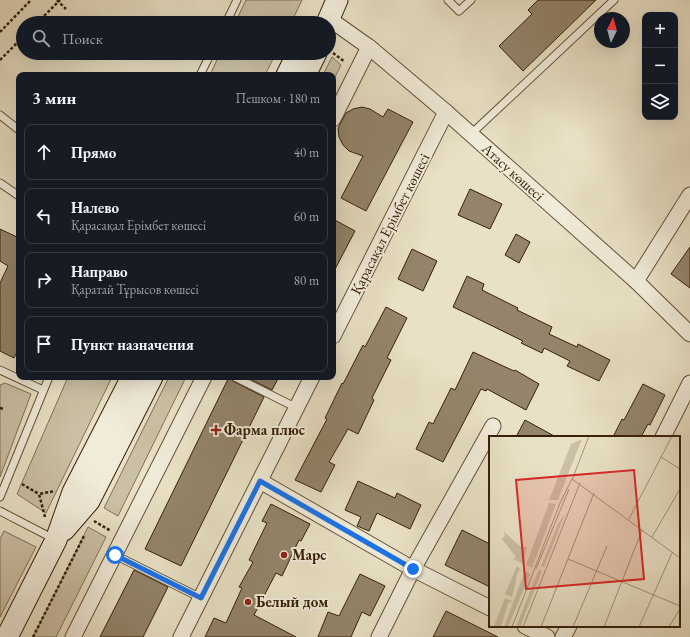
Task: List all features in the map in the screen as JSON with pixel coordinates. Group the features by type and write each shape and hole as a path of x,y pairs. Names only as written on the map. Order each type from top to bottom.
{"main road":[{"path":"288,72 294,60"},
{"path":"307,72 317,60"},
{"path":"7,637 56,540 73,492 130,380"},
{"path":"56,540 89,501 150,380"}],"street":[{"name":"Атасу көшесі","path":"336,22 369,47 471,134 636,282 690,334"},
{"path":"336,113 369,47"},
{"name":"Қарасақал Ерімбет көшесі","path":"336,330 446,112"},
{"path":"636,282 690,195"},
{"path":"74,637 202,380"},
{"path":"181,637 311,380"},
{"path":"664,436 690,383"},
{"path":"379,637 413,569 493,426"},
{"path":"260,481 413,569 489,607"},
{"path":"528,627 547,637"},
{"path":"563,637 568,627"}],"lane":[{"path":"229,16 237,0"},
{"path":"448,0 459,11 471,0"},
{"path":"471,134 614,0"},
{"path":"202,72 208,60"},
{"path":"0,115 16,128"},
{"path":"0,183 16,194"},
{"path":"0,370 16,377"},
{"path":"22,380 43,390"},
{"path":"0,497 48,380"},
{"path":"241,380 297,408"},
{"path":"0,511 56,540"},
{"path":"115,555 201,598"}],"path":[{"path":"0,32 31,0"},
{"path":"44,16 58,1 66,9"},
{"path":"0,60 16,44"},
{"path":"336,58 348,64"},
{"path":"0,408 4,409"},
{"path":"22,484 39,494 60,489"},
{"path":"39,494 46,520"},
{"path":"90,524 92,520 123,538"},
{"path":"33,637 84,534"}],"shaded area":[{"path":"246,0 302,0 294,16 238,16"},
{"path":"217,60 272,60 266,72 211,72"},
{"path":"330,60 335,60 341,65 336,75 336,72 324,72"},
{"path":"67,380 111,380 46,513 17,494"},
{"path":"168,380 185,380 118,516 104,508"},
{"path":"5,383 31,394 0,477 0,385"},
{"path":"88,527 106,537 56,637 33,637"},
{"path":"4,531 36,547 0,617 0,539"}],"building":[{"path":"538,0 596,0 523,71 499,46 532,14 528,10"},
{"path":"362,107 370,109 383,117 388,109 413,122 366,211 341,198 363,156 349,151 343,145 339,137 338,128 346,113 353,109"},
{"path":"470,189 502,204 490,229 458,215"},
{"path":"336,221 355,231 336,267"},
{"path":"0,229 16,237 16,354 14,358 0,351 0,283 8,266 0,261"},
{"path":"516,234 530,242 519,263 505,255"},
{"path":"690,247 690,288 671,274"},
{"path":"412,249 437,261 423,291 398,279"},
{"path":"467,276 484,284 482,290 518,308 517,310 552,327 549,334 577,347 578,344 610,360 599,381 567,366 570,361 544,348 542,353 521,343 523,341 453,307"},
{"path":"386,307 407,318 387,358 391,360 372,398 374,400 358,434 348,429 329,462 335,465 321,492 295,480 327,419 325,418 342,383 343,384 363,345 365,347"},
{"path":"473,352 514,371 515,370 539,384 526,410 487,389 486,391 481,389 443,462 416,449 429,422 433,424 451,388 455,390"},
{"path":"228,380 232,380 264,397 181,566 145,549"},
{"path":"252,380 277,380 272,390"},
{"path":"643,384 665,395 650,425 648,424 642,436 614,436 622,419 624,420"},
{"path":"525,420 554,436 517,436"},
{"path":"358,481 395,498 397,493 421,505 410,529 377,513 369,531 357,526 361,517 345,510"},
{"path":"271,504 310,524 301,541 299,540 282,576 276,573 254,615 296,637 205,637 214,618 226,623 242,588 239,587 253,562 249,560 267,523 262,521"},
{"path":"462,530 489,544 489,587 445,565"},
{"path":"134,570 168,587 143,637 100,637"},
{"path":"360,574 385,586 370,616 362,612 351,637 318,637 328,612 339,616"},
{"path":"446,611 498,637 433,637"}],"place":[{"name":"Фарма плюс","path":"216,430"},
{"name":"Марс","path":"284,555"},
{"name":"Белый дом","path":"248,602"}],"route":[{"path":"115,555 201,598 260,481 413,569"}]}
